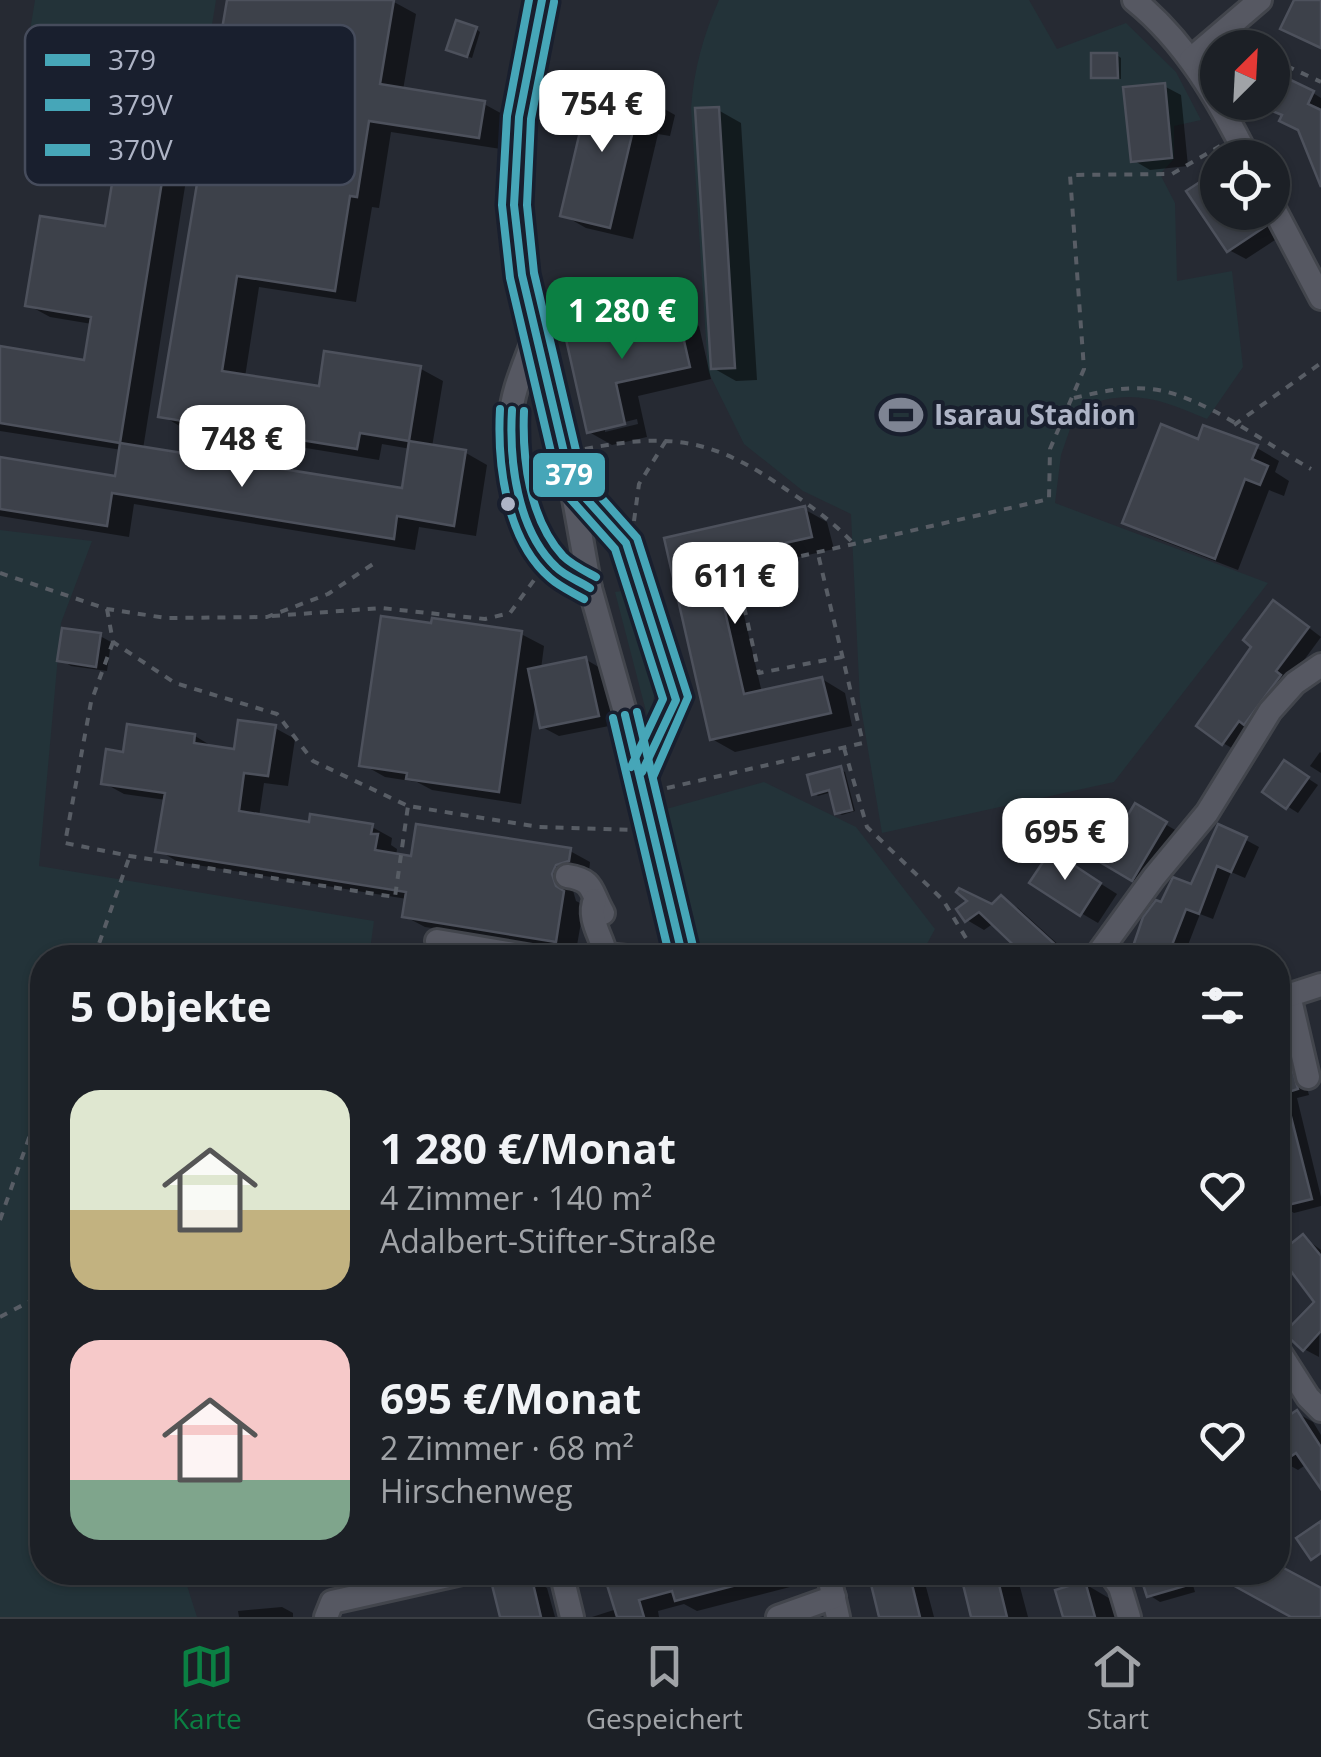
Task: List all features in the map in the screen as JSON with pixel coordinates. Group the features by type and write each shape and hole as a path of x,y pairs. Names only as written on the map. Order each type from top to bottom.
{"street":[{"path":"542,0 518,118 514,205 522,275 572,482 590,588 642,772 677,945"},
{"path":"1134,0 1160,21 1191,59 1239,140"},
{"path":"1191,59 1260,0"},
{"path":"1286,230 1321,298"},
{"path":"536,331 511,413 522,504 532,534 557,568 590,588"},
{"path":"572,482 626,544 676,700 642,772"},
{"path":"1105,945 1207,813 1270,711 1295,683 1321,665"},
{"path":"566,876 582,878 590,884 600,945"},
{"path":"437,941 461,945"},
{"path":"1290,995 1321,986"},
{"path":"1290,1019 1308,1077"},
{"path":"1290,1367 1321,1410"},
{"path":"326,1617 332,1602 408,1585"},
{"path":"565,1585 572,1617"},
{"path":"1119,1585 1129,1617"},
{"path":"778,1617 836,1607"}],"path":[{"path":"1290,67 1321,82"},
{"path":"842,657 758,673 736,570 1049,499 1050,448 1084,369 1070,174 1172,174 1237,136"},
{"path":"1234,425 1321,363"},
{"path":"1074,398 1109,390 1148,388 1175,393 1310,469"},
{"path":"585,450 630,440 667,439 718,448 760,470 836,524 853,543"},
{"path":"634,525 639,484 667,439"},
{"path":"540,458 547,486"},
{"path":"113,642 175,684 277,714 313,761 408,806 539,827 638,830 664,789 863,743 818,554"},
{"path":"267,616 328,594 376,562"},
{"path":"0,573 106,610 166,618 381,608 485,620 510,613 540,572"},
{"path":"106,610 113,642 90,702 65,843 395,897 408,806"},
{"path":"844,747 867,827 943,900 970,945"},
{"path":"99,945 130,856"},
{"path":"0,1220 30,1134"},
{"path":"0,1317 30,1301"}],"shaded area":[{"path":"35,0 216,0 212,25 31,25"},
{"name":"Isarau Stadion","path":"719,0 1029,0 1057,49 1126,23 1176,72 1201,120 1174,126 1174,159 1160,174 1175,203 1177,281 1232,271 1243,367 1207,419 1143,398 1112,398 1077,409 1061,455 1055,503 1268,583 1114,782 882,833 860,702 851,514 803,491 744,444 708,371 691,108 708,27"},
{"path":"0,530 92,541 61,623 39,866 374,921 371,945 30,945 30,1585 187,1585 197,1617 0,1617"},
{"path":"634,589 654,671 648,719 615,592"},
{"path":"764,782 856,827 935,929 926,945 697,945 666,809"}],"building":[{"path":"227,0 394,0 380,84 485,101 479,138 369,121 357,197 350,196 335,291 237,276 222,371 319,386 324,351 421,366 409,441 360,433 357,449 158,417 197,185 355,185 355,25 223,25"},
{"path":"1294,0 1321,0 1321,48 1290,34 1290,30 1280,29"},
{"path":"456,20 477,27 467,57 446,50"},
{"path":"1091,53 1117,53 1118,78 1091,78"},
{"path":"1290,80 1314,91 1308,104 1321,110 1321,187 1298,130 1279,121 1290,120"},
{"path":"1165,83 1172,158 1131,162 1123,87"},
{"path":"591,85 653,100 647,125 635,122 610,228 560,216"},
{"path":"719,107 735,368 711,369 695,108"},
{"path":"1200,182 1200,212 1186,191"},
{"path":"112,185 161,185 120,443 0,423 0,346 84,360 91,317 25,306 40,216 105,226"},
{"path":"1212,230 1260,230 1227,252"},
{"path":"677,310 690,367 616,383 625,424 587,433 565,335"},
{"path":"1161,424 1198,439 1203,425 1258,445 1252,459 1268,466 1260,485 1245,479 1215,559 1122,523"},
{"path":"409,441 466,450 454,526 397,516 394,539 112,493 107,526 0,509 0,457 115,476 120,443 402,488"},
{"path":"805,506 812,537 713,559 744,694 822,677 831,713 710,740 664,538"},
{"path":"1273,600 1309,627 1276,671 1281,675 1244,725 1239,721 1222,745 1196,726 1251,647 1243,640"},
{"path":"381,616 431,623 432,618 522,631 499,792 406,779 407,773 359,766"},
{"path":"62,628 101,633 96,667 57,661"},
{"path":"586,657 599,716 540,728 528,669"},
{"path":"238,720 276,725 268,776 244,773 239,811 309,822 310,814 373,824 371,834 378,834 375,850 411,856 416,824 571,848 569,861 556,865 552,874 556,886 564,891 556,942 402,917 406,892 155,852 165,793 101,784 106,749 123,752 127,724 195,734 194,743 234,749"},
{"path":"1284,760 1309,777 1286,809 1262,792"},
{"path":"841,766 852,810 835,814 829,790 812,795 807,775"},
{"path":"1135,803 1167,822 1132,881 1100,862"},
{"path":"1218,824 1247,837 1231,872 1217,866 1199,914 1186,909 1172,945 1133,945 1143,917 1156,900 1161,902 1173,877 1191,884"},
{"path":"1051,850 1101,883 1080,916 1029,883"},
{"path":"959,888 992,904 1001,895 1056,945 1013,945 979,912 965,922 956,909 967,901 956,892"},
{"path":"1290,1060 1298,1089 1290,1091"},
{"path":"1290,1113 1312,1199 1290,1204"},
{"path":"1303,1234 1321,1256 1321,1331 1303,1351 1290,1339 1290,1327 1314,1302 1290,1270 1290,1244"},
{"path":"1297,1410 1321,1447 1321,1489 1296,1453 1290,1457 1290,1415"},
{"path":"1321,1521 1321,1553 1311,1560 1296,1538"},
{"path":"1290,1571 1321,1588 1321,1617 1291,1617 1233,1585 1290,1585"},
{"path":"492,1585 533,1585 541,1617 500,1617"},
{"path":"607,1585 737,1585 675,1601 672,1591 639,1600 644,1617 617,1617"},
{"path":"871,1585 912,1585 920,1617 879,1617"},
{"path":"963,1585 999,1585 1007,1617 971,1617"},
{"path":"1086,1585 1095,1617 1063,1617 1055,1590"},
{"path":"1143,1585 1185,1585 1185,1586 1147,1597"}],"transit line":[{"name":"379V","path":"529,0 507,116 502,205 510,278 559,486 615,549 663,699 631,767"},
{"name":"379","path":"542,0 519,117 514,205 522,275 571,482 626,543 676,700 642,772"},
{"name":"370V","path":"554,2 531,119 527,205 534,273 582,476 637,538 688,697 653,777"},
{"name":"379V","path":"500,409 503,477 523,543 550,578 584,599"},
{"name":"379","path":"512,410 514,472 532,534 556,567 590,588"},
{"name":"370V","path":"524,411 526,468 542,524 563,556 596,577"},
{"name":"370V","path":"637,712 693,945"},
{"name":"379","path":"625,715 680,945"},
{"name":"379V","path":"613,718 667,945"}],"place":[{"name":"Isarau Stadion","path":"901,415"}]}
